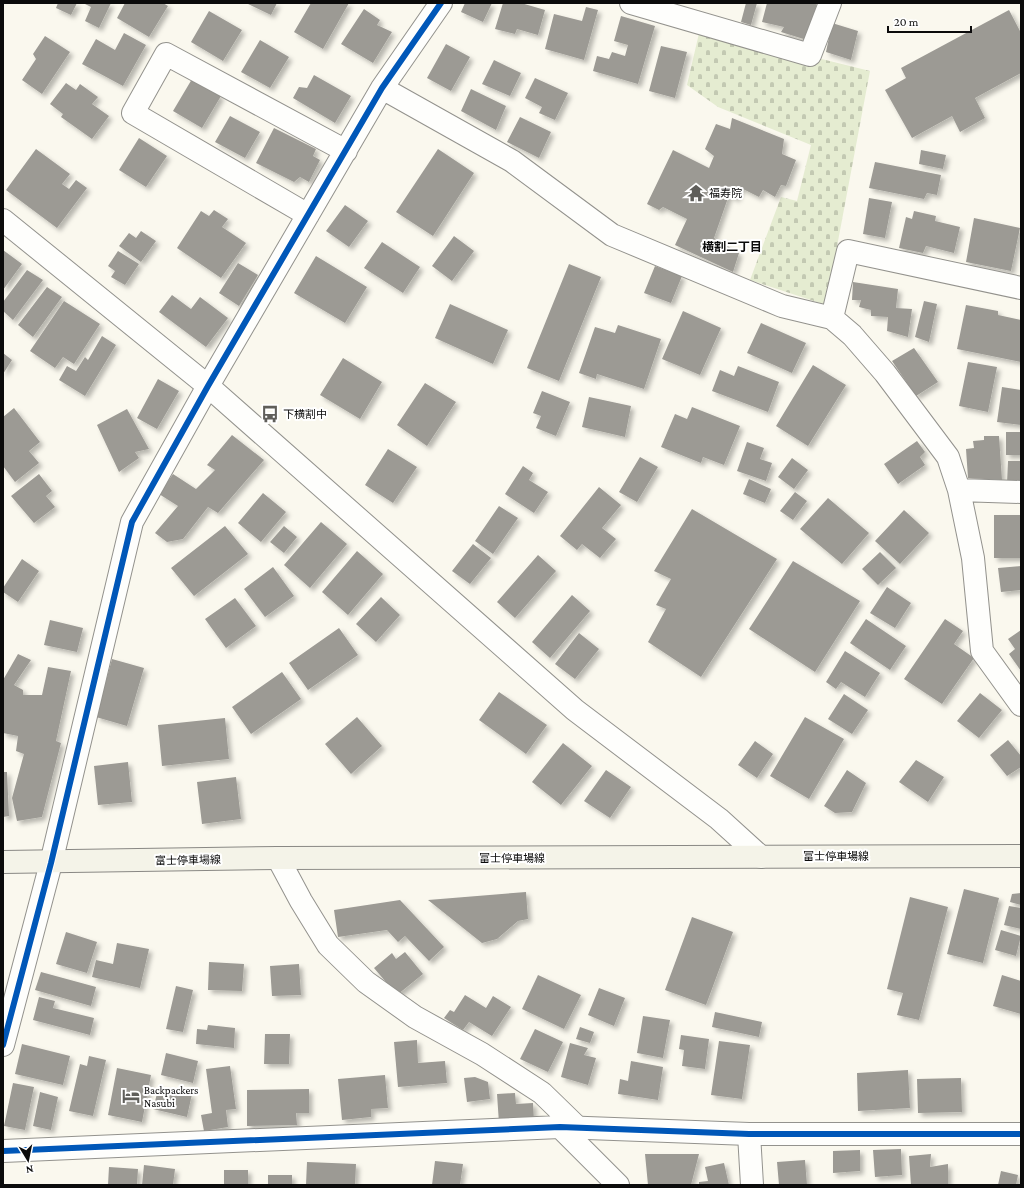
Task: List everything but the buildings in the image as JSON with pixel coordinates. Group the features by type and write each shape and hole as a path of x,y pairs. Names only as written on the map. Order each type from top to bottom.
{"main road":[{"name":"富士停車場線","path":"3,862 51,863 278,858 1021,856"}],"street":[{"path":"3,1045 51,863 132,522 208,386 382,88 441,3"},
{"path":"631,3 810,55 830,3"},
{"path":"308,215 133,112 166,54 346,151"},
{"path":"382,88 512,161 612,234 782,306 832,318 852,335 948,457 959,490 973,558 982,651 1021,705"},
{"path":"4,225 208,386 575,710 718,819 761,857"},
{"path":"832,318 848,251 1021,288"},
{"path":"959,490 1021,492"},
{"path":"278,858 301,902 328,945 366,982 415,1018 482,1054 542,1093 617,1185"},
{"path":"3,1151 569,1127 749,1134 1021,1134"},
{"path":"749,1134 752,1185"}],"green space":[{"path":"700,29 870,71 826,305 750,280 781,197 797,201 811,145 718,107 687,85"}],"cycle path":[{"path":"3,1045 51,863 132,522 208,386 382,88 441,3"},
{"path":"3,1151 560,1127 749,1134 1021,1134"}],"place":[{"name":"福寿院","path":"696,193"},
{"name":"下横割中","path":"270,414"},
{"name":"Backpackers Nasubi","path":"131,1096"}],"district":[{"name":"横割二丁目","path":"732,247"}]}
